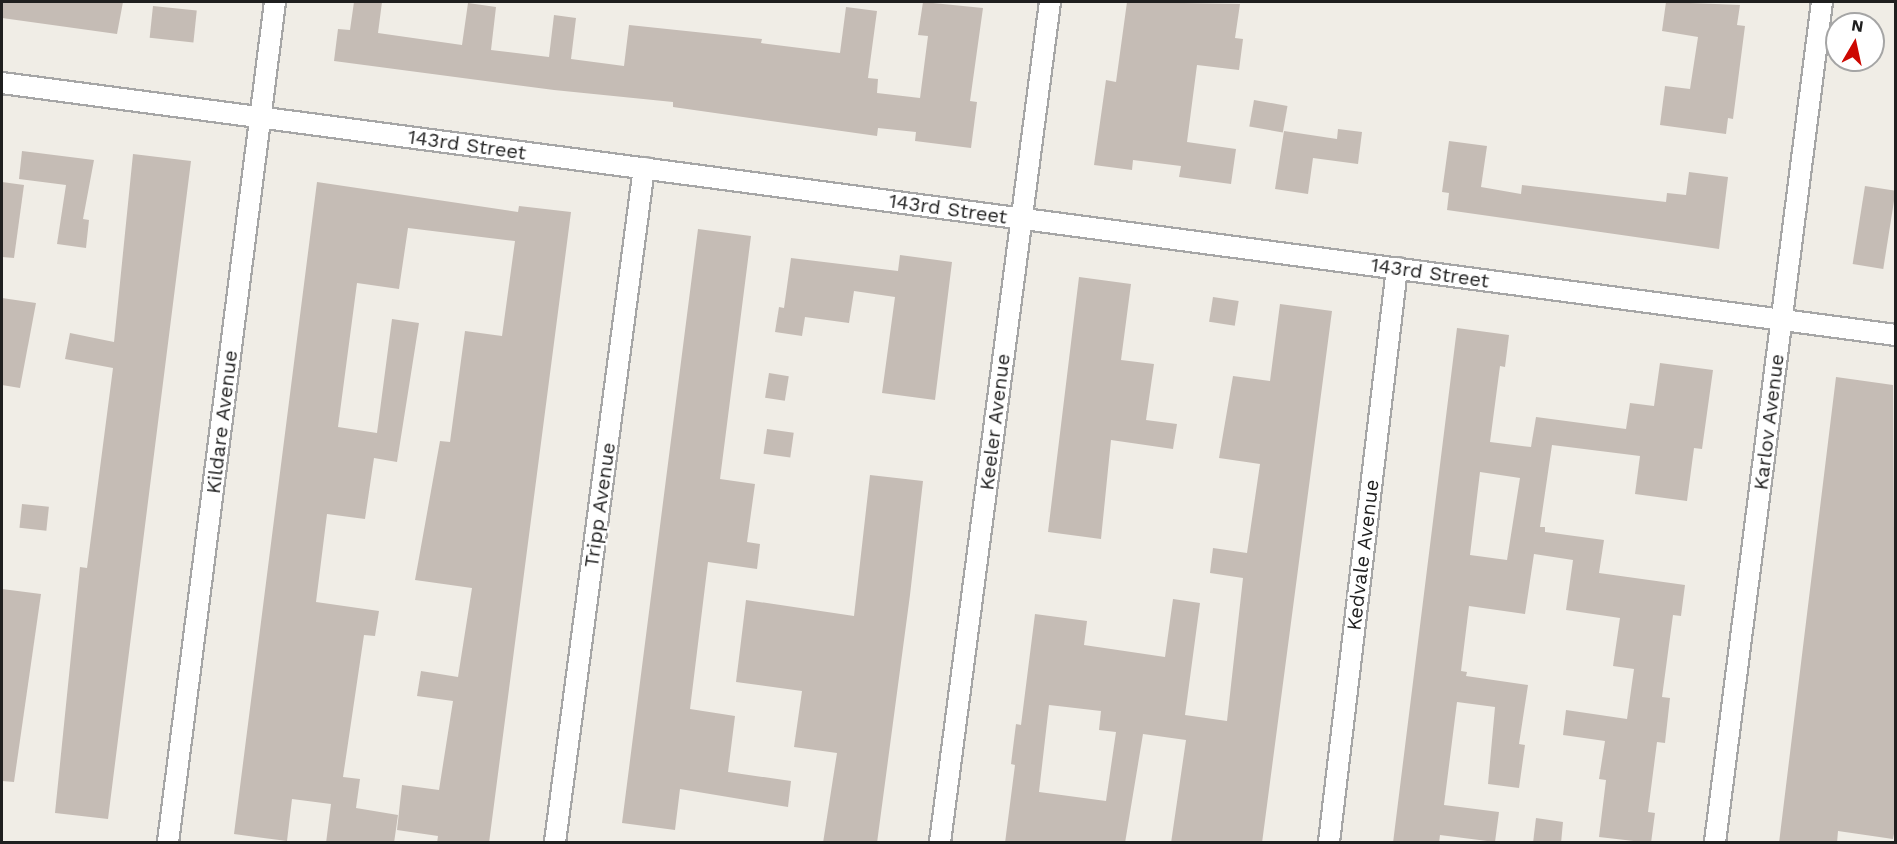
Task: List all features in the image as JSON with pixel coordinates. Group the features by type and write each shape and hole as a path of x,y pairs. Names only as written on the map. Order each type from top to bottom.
{"street":[{"name":"Kildare Avenue","path":"168,843 276,2"},
{"name":"Keeler Avenue","path":"940,843 1050,2"},
{"name":"Karlov Avenue","path":"1715,843 1822,2"},
{"name":"143rd Street","path":"2,83 1896,335"},
{"name":"Tripp Avenue","path":"555,843 644,168"},
{"name":"Kedvale Avenue","path":"1329,843 1397,268"}],"building":[{"path":"2,2 123,2 117,34 2,18"},
{"path":"354,2 382,2 378,33 462,45 468,3 496,7 491,50 549,57 554,15 576,18 571,59 624,66 629,25 762,39 761,43 840,53 846,7 877,11 868,78 878,79 877,93 920,98 928,36 918,35 923,2 983,8 970,101 977,102 971,148 915,141 916,132 878,128 877,136 673,107 673,102 554,90 334,61 338,29 350,30"},
{"path":"1127,2 1240,4 1235,38 1243,39 1239,70 1197,65 1187,142 1236,149 1231,184 1179,177 1181,166 1133,160 1132,170 1094,165 1106,80 1116,82"},
{"path":"1666,2 1740,5 1737,25 1745,26 1733,119 1728,118 1726,134 1660,125 1665,86 1690,89 1698,37 1662,31"},
{"path":"153,6 197,11 193,42 150,38"},
{"path":"1254,100 1287,106 1283,132 1249,127"},
{"path":"1338,129 1362,132 1358,164 1313,158 1308,194 1275,189 1284,131 1337,139"},
{"path":"1449,141 1487,146 1481,187 1521,194 1522,185 1666,202 1667,193 1686,195 1689,172 1728,177 1719,249 1447,210 1449,193 1442,192"},
{"path":"22,151 94,160 83,219 89,220 86,248 57,244 66,185 19,179"},
{"path":"133,154 191,161 108,819 55,813 80,567 87,568 113,368 65,359 70,333 114,342"},
{"path":"2,182 24,185 14,258 2,257"},
{"path":"317,182 518,212 519,206 571,212 489,843 437,843 438,836 397,830 402,785 439,790 453,701 417,696 421,671 458,677 472,588 415,580 440,441 450,442 465,331 502,336 515,241 408,228 399,289 357,283 338,427 377,433 392,319 419,323 397,462 374,458 365,519 327,514 316,602 379,611 375,636 364,635 343,777 360,779 356,808 398,815 394,843 326,843 331,804 292,799 287,841 234,834"},
{"path":"1865,186 1896,191 1883,269 1853,264"},
{"path":"698,229 751,236 720,479 755,484 747,542 760,544 757,569 708,562 690,709 735,716 728,772 791,781 788,807 680,789 675,830 622,823"},
{"path":"900,255 952,262 935,400 882,393 895,297 854,291 849,323 805,317 802,336 775,332 779,307 784,308 791,258 898,271"},
{"path":"1079,277 1131,284 1121,360 1154,364 1146,420 1177,424 1173,449 1111,440 1101,539 1048,532"},
{"path":"1213,297 1239,301 1235,326 1209,322"},
{"path":"2,298 36,303 20,388 2,385"},
{"path":"1280,304 1332,311 1262,843 1171,843 1186,740 1143,734 1125,843 1005,843 1015,765 1011,764 1016,724 1021,725 1035,614 1087,621 1084,645 1165,657 1173,599 1200,603 1185,715 1227,721 1243,578 1210,573 1213,548 1247,553 1260,464 1219,458 1233,376 1270,381","holes":["1049,705 1101,711 1099,730 1116,732 1106,801 1039,792"]},
{"path":"1457,328 1509,335 1505,367 1500,366 1490,442 1531,447 1536,417 1626,429 1630,403 1654,406 1660,363 1713,370 1702,449 1694,448 1687,501 1635,494 1640,456 1552,445 1540,527 1545,527 1545,532 1604,540 1599,573 1685,585 1681,616 1673,615 1662,697 1670,698 1665,743 1657,742 1648,812 1655,813 1651,843 1599,837 1606,780 1599,779 1605,741 1563,735 1566,710 1627,719 1634,669 1613,666 1620,618 1566,610 1573,560 1534,554 1525,614 1469,606 1461,671 1467,672 1466,676 1528,685 1519,744 1525,745 1519,788 1488,784 1495,707 1457,702 1444,805 1499,812 1495,842 1440,835 1439,843 1393,843","holes":["1480,472 1520,478 1507,560 1470,555"]},
{"path":"769,373 789,376 785,401 765,398"},
{"path":"1836,377 1893,385 1896,823 1893,839 1838,831 1837,843 1779,843"},
{"path":"767,429 794,433 790,458 764,454"},
{"path":"870,475 923,481 910,595 877,843 823,843 837,753 794,747 802,691 736,682 746,600 854,616"},
{"path":"22,504 49,507 46,531 19,528"},
{"path":"2,589 41,594 14,782 2,781"},
{"path":"1536,818 1563,822 1561,843 1533,843"}]}
